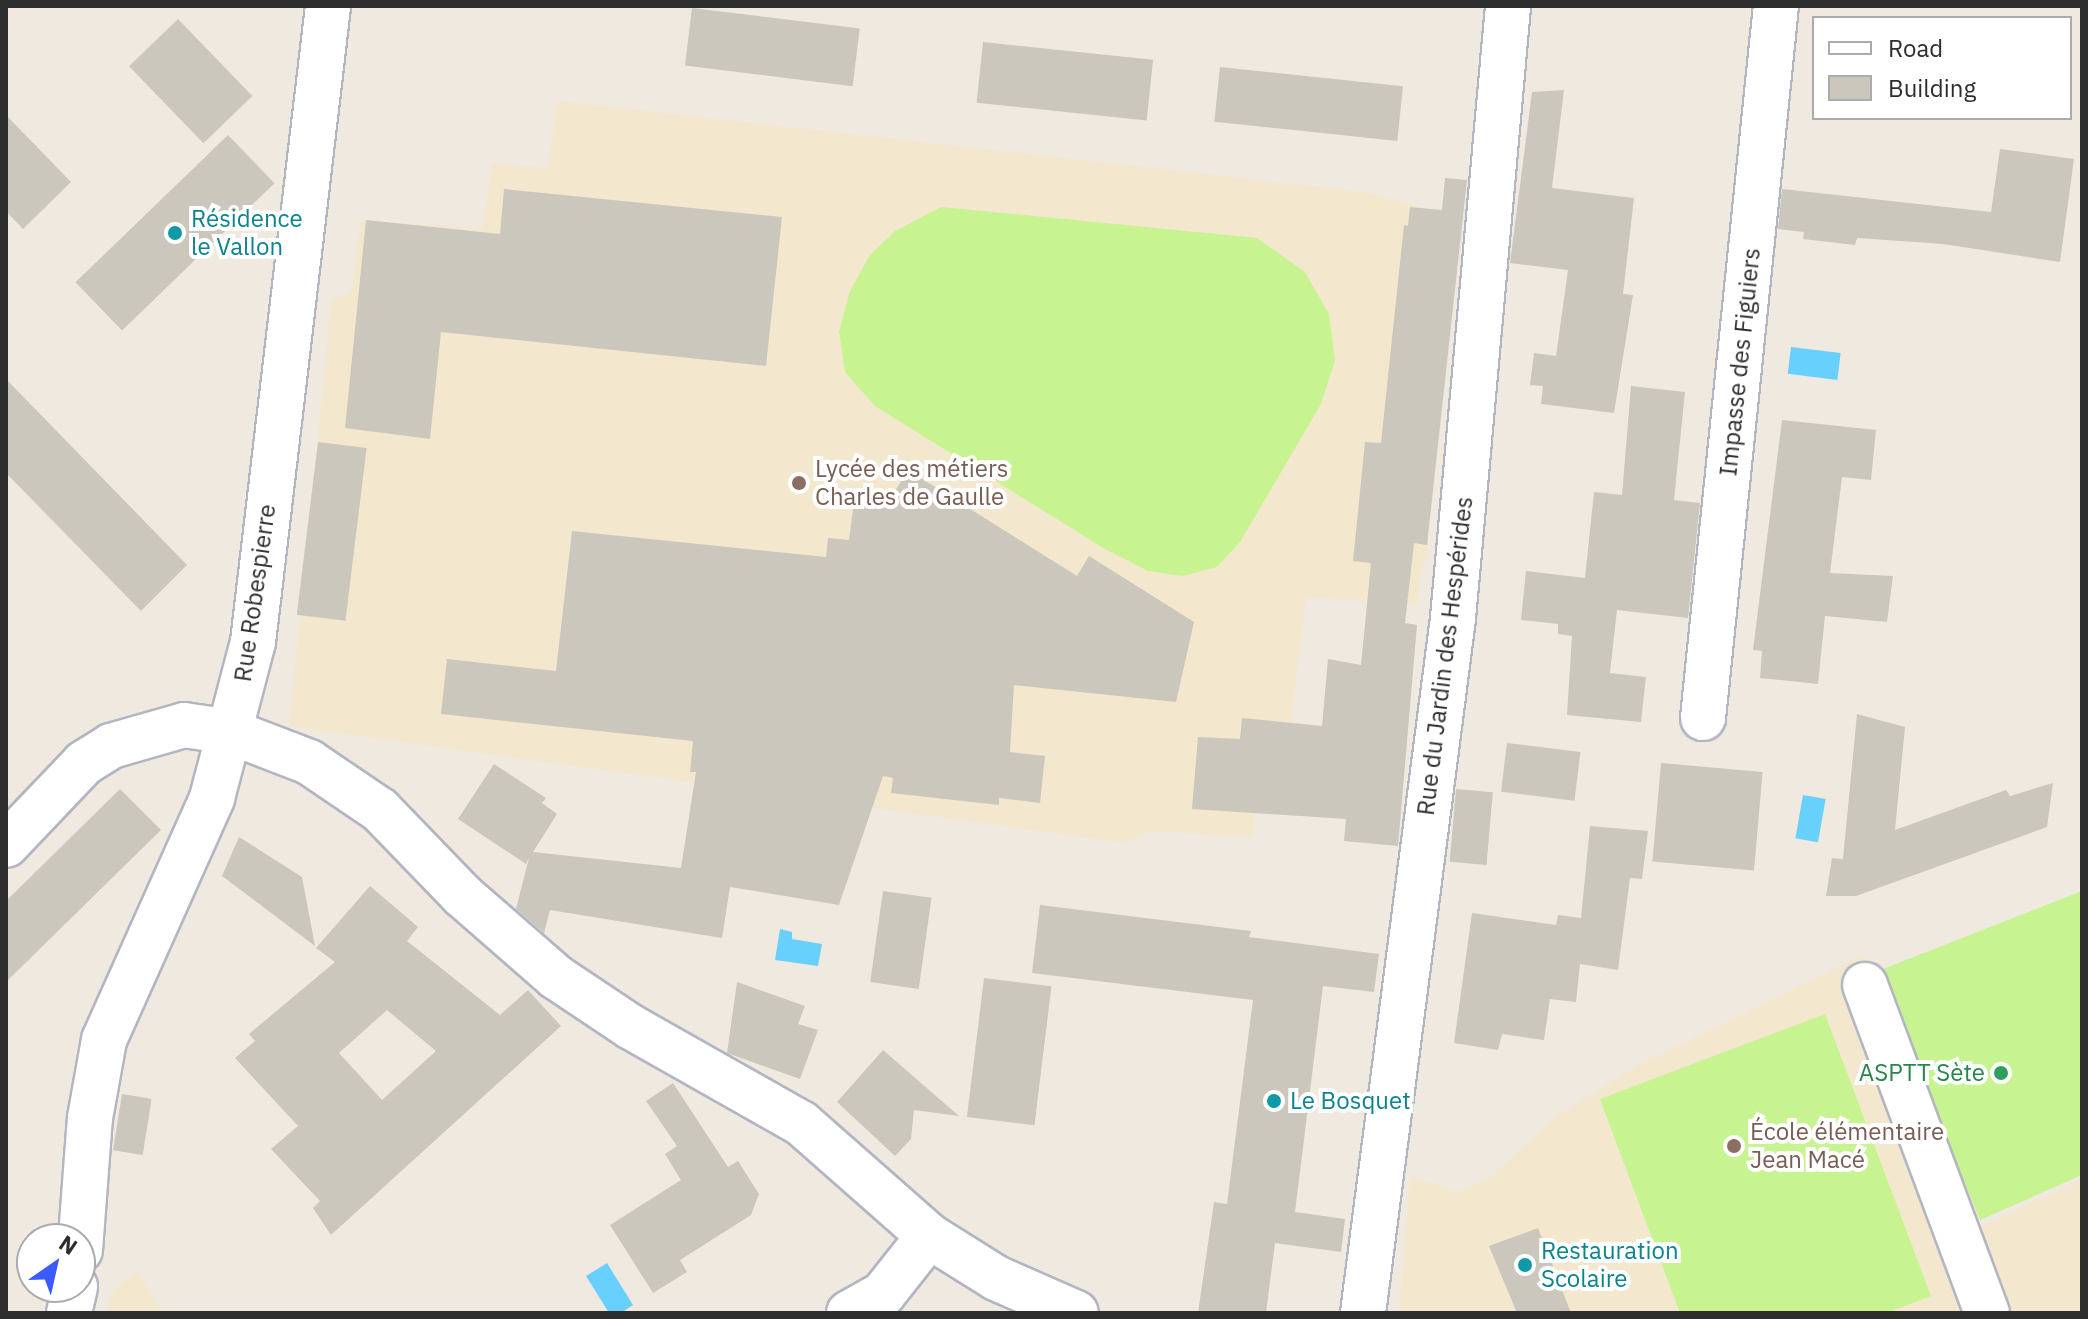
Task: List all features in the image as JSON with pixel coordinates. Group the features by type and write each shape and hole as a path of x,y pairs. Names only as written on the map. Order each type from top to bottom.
{"street":[{"name":"Rue Robespierre","path":"82,1223 90,1118 104,1040 203,822 231,732 253,642 328,6"},
{"name":"Rue du Jardin des Hespérides","path":"1360,1310 1453,618 1508,6"},
{"name":"Impasse des Figuiers","path":"1703,718 1776,6"},
{"path":"6,845 84,763 111,746 184,725 231,732 309,762 351,788 410,837 506,936 556,977 631,1027 801,1123 929,1236 996,1278 1076,1313"},
{"path":"1865,985 1987,1313"},
{"path":"849,1313 883,1294 929,1236"}],"shaded area":[{"name":"Lycée des métiers Charles de Gaulle","path":"558,101 1364,192 1445,214 1427,559 1421,568 1417,604 1306,597 1283,781 1259,778 1252,837 1150,831 1125,843 289,726 330,314 332,300 351,292 361,220 482,229 493,163 547,168"},
{"name":"École élémentaire Jean Macé","path":"1863,955 1978,1228 2082,1180 2082,1313 1399,1313 1410,1176 1457,1192 1490,1178 1555,1117 1638,1065"},
{"path":"137,1271 163,1313 108,1313 110,1294"}],"green space":[{"path":"941,207 1257,238 1305,272 1329,314 1335,360 1321,404 1240,542 1217,567 1182,576 1148,571 1105,549 875,406 845,372 839,332 850,291 870,255 895,231"},
{"name":"ASPTT Sète","path":"2082,891 2082,1175 1980,1220 1878,971"},
{"path":"1825,1014 1931,1296 1886,1313 1680,1313 1600,1099"}],"water":[{"path":"1791,347 1841,353 1837,380 1788,374"},
{"path":"1803,795 1826,799 1818,842 1795,838"},
{"path":"780,929 792,932 792,939 822,944 818,966 775,960"},
{"path":"607,1263 633,1305 621,1313 609,1313 586,1276"}],"building":[{"path":"692,8 860,29 853,86 685,66"},
{"path":"178,19 252,96 203,143 129,66"},
{"path":"983,42 1153,60 1147,121 977,103"},
{"path":"1220,67 1403,86 1397,141 1214,122"},
{"path":"1564,90 1552,188 1634,198 1623,294 1633,295 1614,413 1541,404 1543,386 1530,385 1534,353 1556,356 1568,270 1510,263 1532,92"},
{"path":"6,115 71,182 23,229 6,211"},
{"name":"Résidence le Vallon","path":"228,135 275,183 122,330 75,282"},
{"path":"2000,149 2074,159 2060,262 1943,244 1857,238 1855,245 1803,239 1804,232 1778,229 1782,189 1991,212"},
{"path":"1445,178 1467,180 1427,545 1414,543 1405,623 1417,625 1398,846 1344,841 1346,819 1192,809 1198,737 1240,739 1242,718 1322,726 1328,659 1361,665 1371,563 1353,561 1365,442 1381,443 1404,225 1408,226 1410,207 1442,210"},
{"path":"504,189 782,217 766,366 441,332 430,439 345,428 366,220 500,234"},
{"path":"6,379 187,565 141,611 6,473"},
{"path":"1631,386 1685,392 1674,500 1700,503 1688,618 1617,610 1610,673 1646,677 1641,722 1567,715 1572,636 1558,634 1558,624 1521,620 1526,571 1585,578 1594,492 1622,495"},
{"path":"1782,420 1876,430 1871,480 1842,477 1830,573 1893,576 1887,622 1825,616 1818,684 1760,678 1762,651 1753,650"},
{"path":"318,442 367,448 345,621 297,615"},
{"path":"908,470 1077,576 1089,556 1194,622 1176,702 1014,685 1010,752 1045,756 1040,803 999,798 999,805 891,793 893,778 883,776 839,905 730,887 722,938 550,910 544,933 516,909 529,858 526,864 458,819 494,764 546,798 542,803 557,814 533,852 681,868 696,772 690,772 693,741 441,714 447,659 556,671 572,531 826,557 828,538 849,540 854,502 886,506"},
{"path":"1857,714 1905,727 1895,830 2006,790 2010,796 2053,783 2047,827 1856,896 1826,896 1832,858 1843,859"},
{"path":"1507,743 1580,752 1574,801 1501,792"},
{"path":"1661,763 1763,772 1754,871 1652,862"},
{"path":"120,789 161,830 6,982 6,901"},
{"path":"1456,789 1493,792 1486,865 1450,862"},
{"path":"1590,826 1648,831 1642,879 1630,878 1618,970 1580,964 1576,1002 1550,999 1544,1040 1502,1034 1498,1050 1454,1043 1472,913 1556,925 1558,915 1581,918"},
{"path":"239,837 302,877 315,946 222,876"},
{"path":"370,886 418,927 407,941 500,1015 528,990 561,1026 331,1235 313,1208 320,1201 271,1149 298,1126 235,1058 255,1041 249,1034 335,962 316,948","holes":["387,1010 436,1051 382,1100 339,1053"]},
{"path":"883,891 932,898 919,989 870,982"},
{"path":"1040,905 1251,931 1249,937 1379,954 1374,992 1323,986 1295,1212 1345,1219 1341,1252 1275,1243 1266,1313 1198,1313 1214,1202 1227,1204 1253,1000 1032,973"},
{"path":"984,978 1051,986 1034,1125 967,1117"},
{"path":"737,982 805,1006 798,1024 818,1030 800,1079 727,1053"},
{"path":"883,1050 959,1116 914,1110 911,1139 895,1156 837,1102"},
{"path":"673,1083 728,1167 738,1161 759,1194 751,1215 680,1260 687,1272 653,1293 610,1225 681,1180 665,1154 677,1146 646,1101"},
{"path":"122,1094 152,1099 143,1155 113,1150"},
{"name":"Restauration Scolaire","path":"1538,1228 1571,1313 1517,1313 1489,1246"}],"place":[{"name":"Résidence le Vallon","path":"175,233"},
{"name":"Lycée des métiers Charles de Gaulle","path":"799,483"},
{"name":"ASPTT Sète","path":"2001,1073"},
{"name":"Le Bosquet","path":"1274,1101"},
{"name":"École élémentaire Jean Macé","path":"1734,1146"},
{"name":"Restauration Scolaire","path":"1525,1265"}]}
